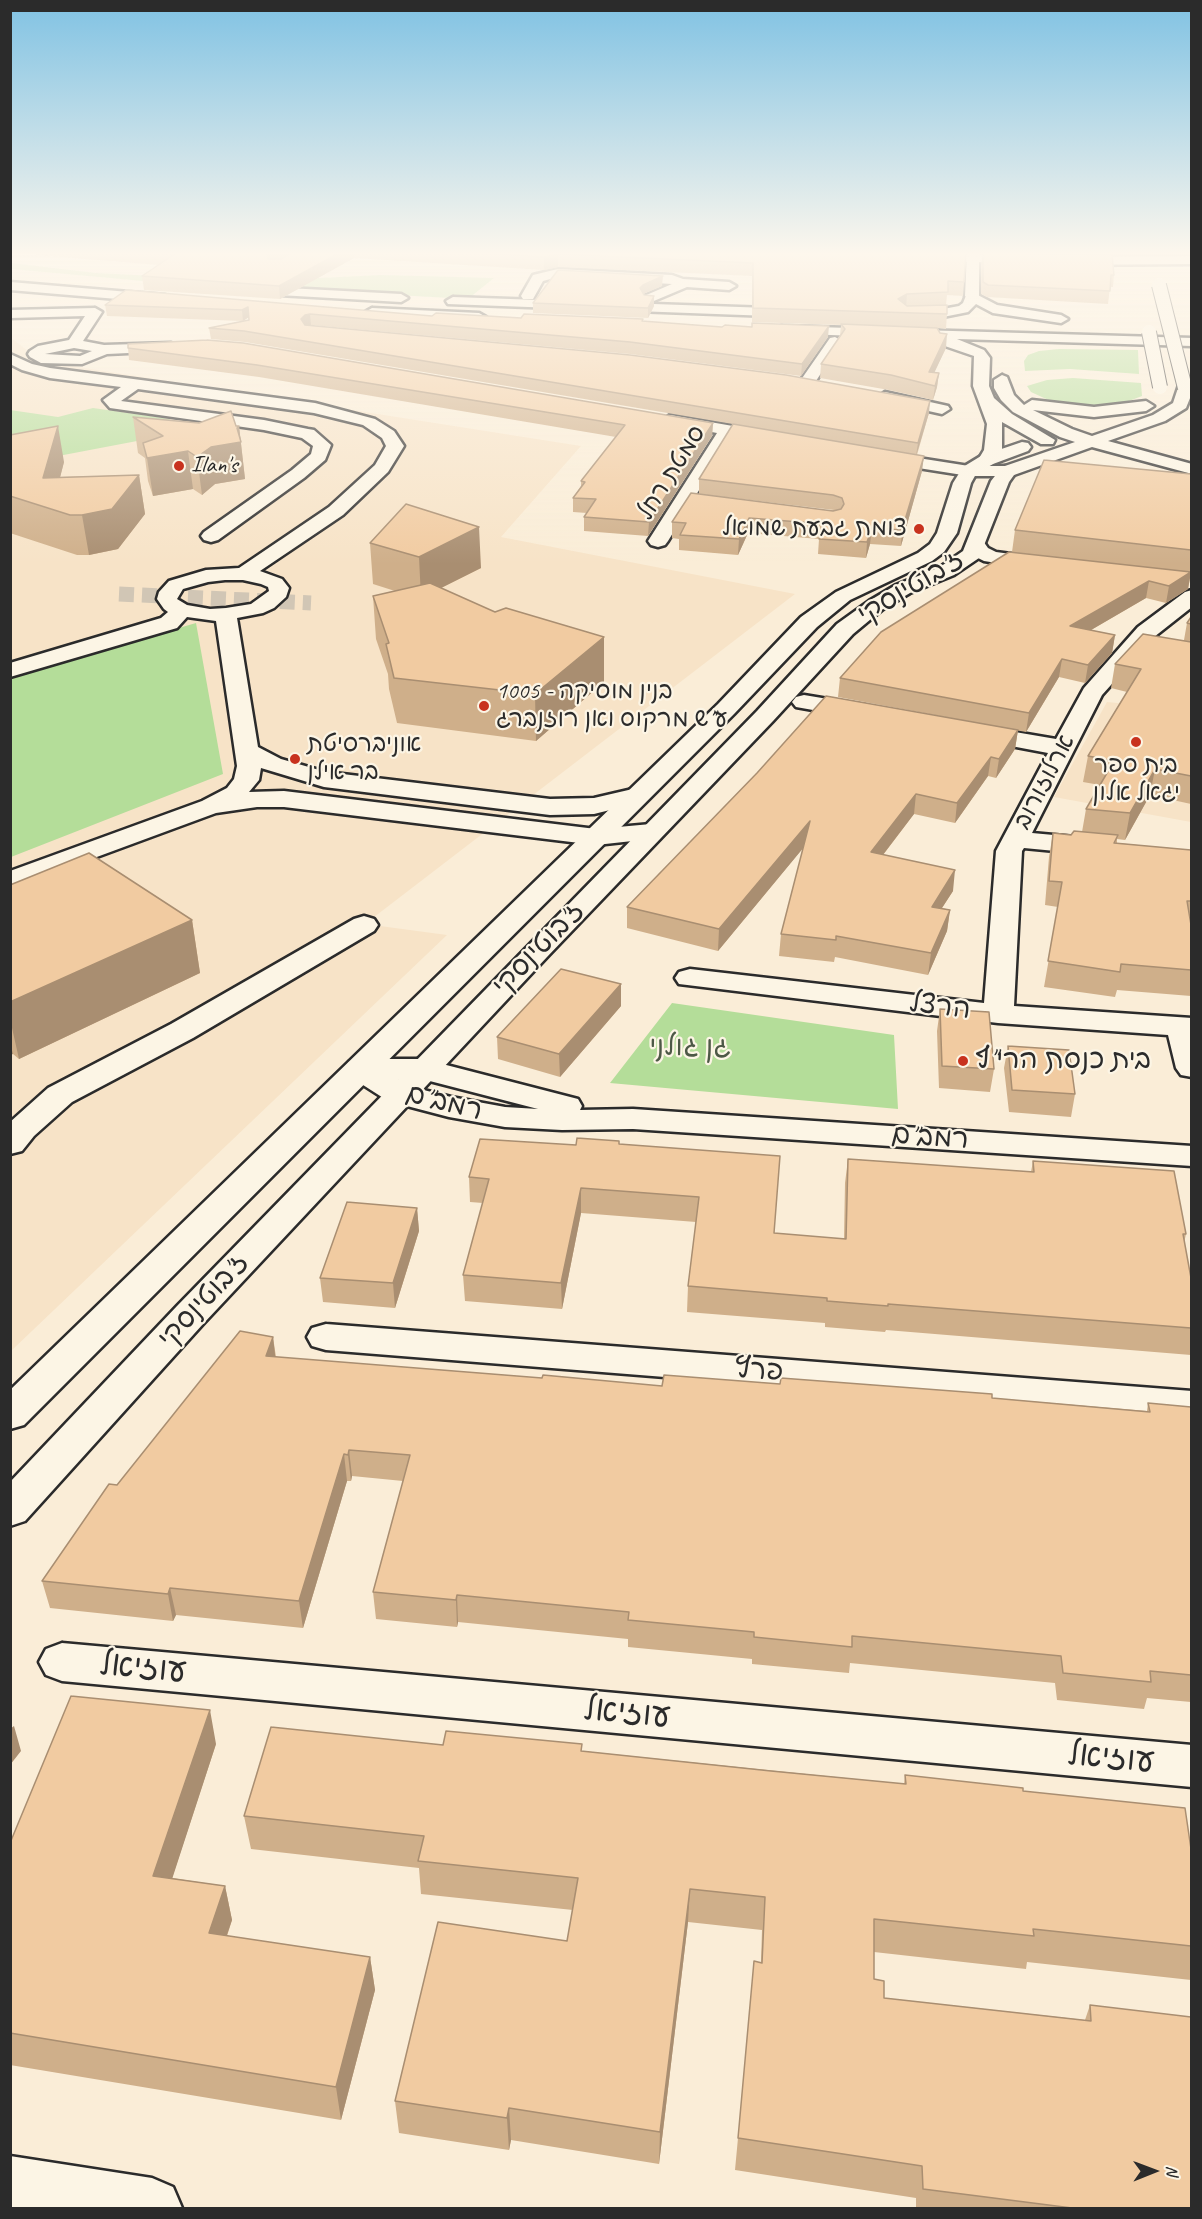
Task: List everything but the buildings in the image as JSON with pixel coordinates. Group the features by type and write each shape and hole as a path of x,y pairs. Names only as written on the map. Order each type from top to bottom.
{"main road":[{"path":"38,357 49,361 70,361 91,357"},
{"path":"786,380 812,385 827,357"},
{"path":"982,357 981,386 995,424 993,450 988,467"},
{"path":"1014,357 1006,366 1002,388 1019,409 1068,441 1191,480"},
{"path":"1038,459 1068,441 1154,401 1160,387 1153,357"},
{"path":"1093,450 1128,429 1174,411 1180,405 1185,388 1177,357"},
{"path":"10,358 27,367 50,373 315,408 369,422 388,435 395,446 382,468 336,511 243,574"},
{"path":"136,384 111,400 116,405 264,425 308,434 322,445 318,456 298,474 211,536"},
{"path":"865,393 942,409"},
{"path":"1007,397 1036,406 1073,411 1115,411 1146,406"},
{"path":"987,400 1006,417 1047,440 1068,441"},
{"path":"658,418 785,441"},
{"path":"1128,429 1125,442 1129,447 1141,456 1156,462"},
{"name":"סמטת רחל","path":"658,541 727,430"},
{"path":"988,467 1047,440"},
{"path":"859,454 988,467 1093,450 1191,469"},
{"name":"ז'בוטינסקי","path":"10,1415 563,870 809,622 843,596 926,557 937,548 946,533 962,483 988,467 1000,481 976,544 964,561 876,605 845,629 765,716 423,1069 190,1315 10,1510"},
{"path":"684,500 707,503"},
{"path":"976,544 981,552 991,557 1058,566"},
{"path":"243,574 275,583 279,593 267,604 256,609 226,614 202,614 182,610 171,605 167,599 169,592 176,585 206,576 243,574"},
{"name":"ארלוזורוב","path":"998,1014 1010,851 1092,693 1142,649 1146,632 1188,585"},
{"path":"10,670 169,623 182,610"},
{"path":"10,881 211,806 236,793 246,780 249,766 226,614"},
{"path":"804,702 886,716"},
{"path":"957,729 1063,748"},
{"path":"248,751 272,764 324,779 550,807 594,806 637,796"},
{"path":"211,806 257,799 284,799 596,837 651,832"},
{"path":"507,826 531,833 554,846 561,855 563,870"},
{"path":"1016,839 1121,850"},
{"path":"10,1144 22,1129 60,1095 182,1031 364,925"},
{"name":"הרצל","path":"690,978 998,1014 1187,1027"},
{"path":"1187,1027 1191,1068"},
{"name":"רמב\"ם","path":"360,1069 423,1069 557,1104 633,1119"},
{"name":"רמב\"ם","path":"360,1069 400,1095 505,1117 562,1120 633,1119 1191,1156"},
{"name":"פרץ","path":"326,1337 1191,1405"},
{"name":"עוזיאל","path":"62,1662 1191,1766"},
{"path":"10,2184 152,2208"}],"shaded area":[{"name":"אוניברסיטת בר אילן","path":"10,357 35,357 41,361 581,446 501,537 795,594 365,924 447,935 11,1351"},
{"path":"1107,702 1191,710 1191,822 1054,797"}],"green space":[{"path":"1027,357 1138,357 1139,374 1070,369 1025,371 1024,361"},
{"path":"1073,378 1141,383 1142,396 1116,406 1057,404 1031,392 1027,386 1047,380"},
{"path":"93,408 170,419 158,437 11,465 10,410 58,417"},
{"path":"196,623 223,774 11,857 11,677"},
{"name":"גן גולני","path":"672,1003 894,1035 898,1109 610,1083"}],"tunnel":[{"path":"119,594 311,603"}],"place":[{"name":"Ilan's","path":"179,466"},
{"name":"צומת גבעת שמואל","path":"919,529"},
{"name":"1005 - בנין מוסיקה ע\"ש מרקוס ואן רוזנברג","path":"484,706"},
{"name":"בית ספר יגאל אלון","path":"1136,742"},
{"name":"אוניברסיטת בר אילן","path":"295,759"},
{"name":"בית כנסת הרי\"ף","path":"963,1061"}]}
